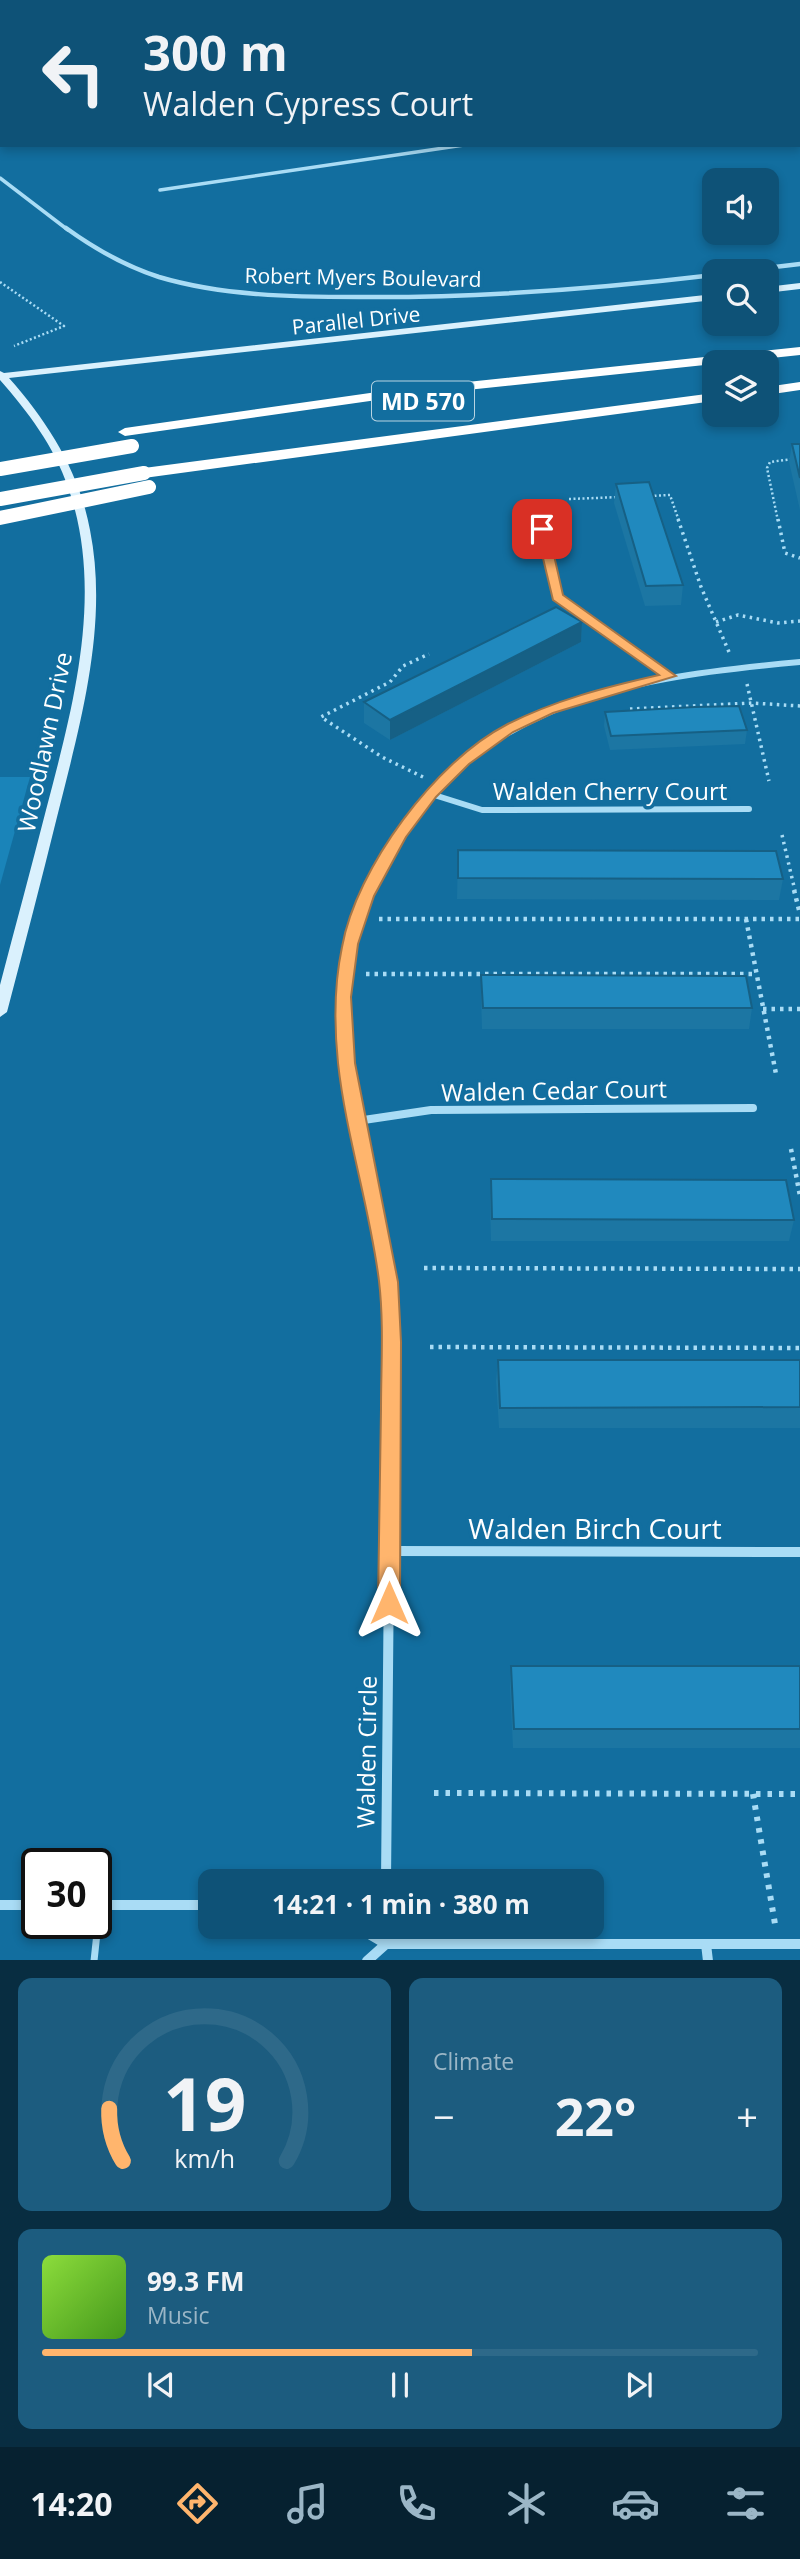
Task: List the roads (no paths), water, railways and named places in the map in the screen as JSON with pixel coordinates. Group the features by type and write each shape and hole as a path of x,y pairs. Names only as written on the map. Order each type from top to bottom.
{"highway":[{"path":"779,354 800,351"},
{"path":"0,454 129,439 391,394 800,351"},
{"name":"MD 570","path":"0,469 129,439 702,365"},
{"path":"779,389 800,386"},
{"name":"MD 570","path":"146,480 473,427 702,398"},
{"path":"0,499 146,480"},
{"path":"0,518 146,480"}],"main road":[{"path":"779,288 800,286"},
{"name":"Parallel Drive","path":"1,376 702,298"},
{"name":"Woodlawn Drive","path":"0,1013 68,751 86,664 90,594 85,542 71,480 62,458 36,416 1,376"}],"street":[{"path":"160,190 450,147"},
{"name":"Robert Myers Boulevard","path":"0,178 117,260 161,278 224,290 299,296 436,296 561,290 702,276"},
{"path":"779,267 800,264"},
{"path":"542,529 558,597 670,676"},
{"name":"Walden Circle","path":"386,1869 388,1282 357,1121 343,1030 344,974 350,944 377,873 400,835 431,794 477,750 525,720 597,693 670,676 800,662"},
{"name":"Walden Cherry Court","path":"431,794 482,810 749,809"},
{"name":"Walden Cedar Court","path":"357,1121 431,1110 752,1108"},
{"name":"Walden Birch Court","path":"389,1551 800,1552"},
{"path":"0,1905 21,1905"},
{"path":"112,1905 198,1905"},
{"path":"378,1939 386,1944 800,1944"},
{"path":"369,1960 386,1944 386,1939"},
{"path":"706,1944 708,1960"}],"lane":[{"path":"94,1960 96,1939"}]}
